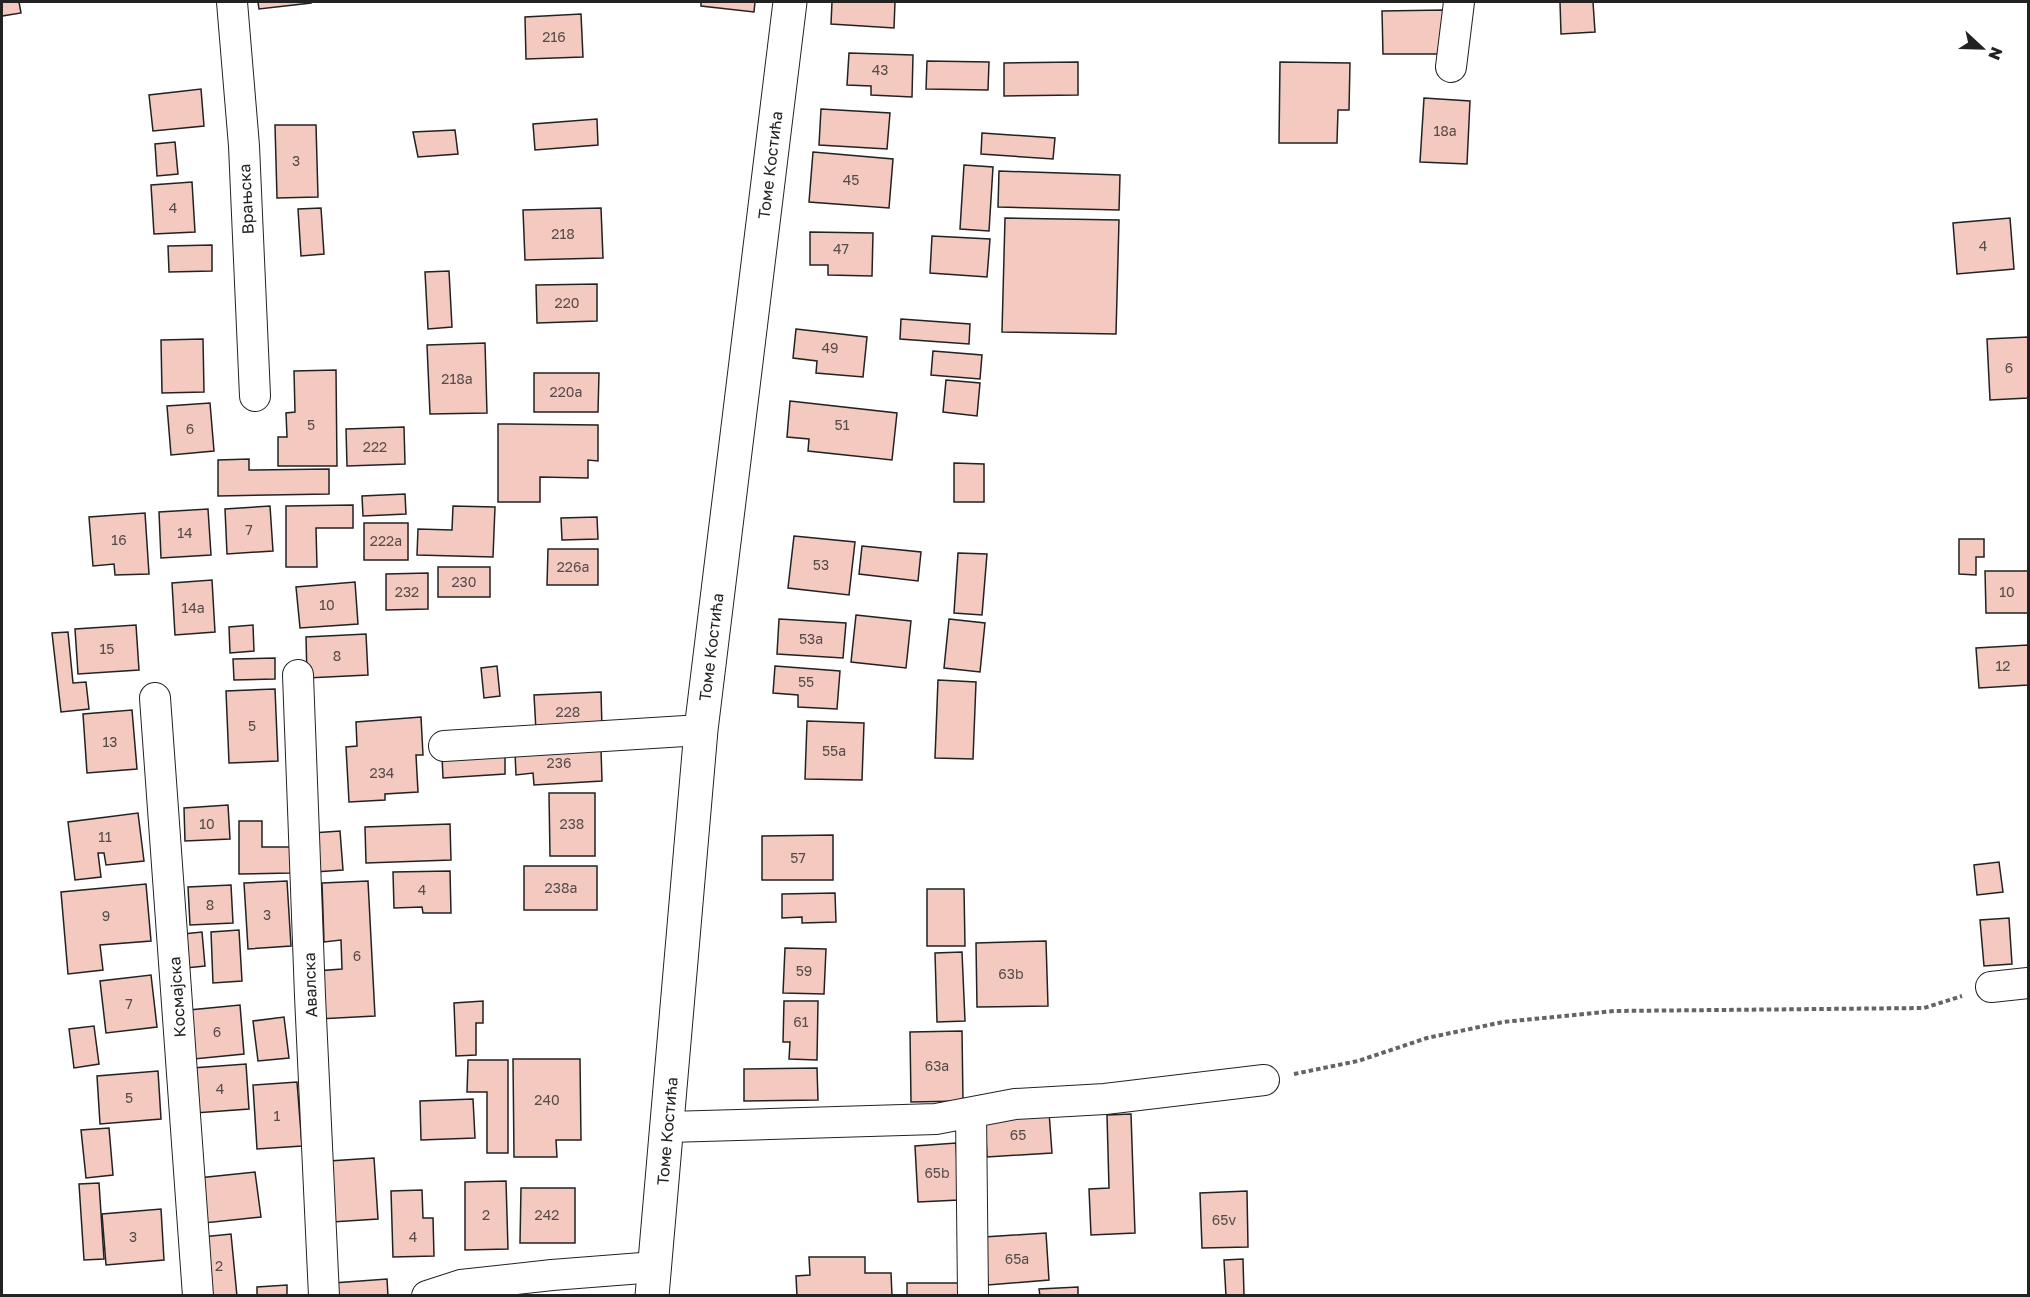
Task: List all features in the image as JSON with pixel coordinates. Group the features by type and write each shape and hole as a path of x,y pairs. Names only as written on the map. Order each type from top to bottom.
{"street":[{"name":"Врањска","path":"232,2 244,146 255,396"},
{"name":"Томе Костића","path":"653,1281 701,730 790,2"},
{"path":"1451,67 1459,2"},
{"name":"Авалска","path":"298,675 324,1296"},
{"name":"Космајска","path":"154,698 198,1296"},
{"path":"444,746 701,730"},
{"path":"1991,987 2028,983"},
{"path":"668,1127 936,1119 1015,1104 1105,1099 1264,1080"},
{"path":"971,1113 973,1296"},
{"path":"427,1296 461,1285 552,1275 653,1281"}],"path":[{"path":"1264,1080 1358,1061 1427,1038 1503,1022 1614,1011 1924,1008 1991,987"}],"building":[{"path":"2,2 19,2 21,13 2,16"},
{"path":"258,2 311,2 311,3 259,9"},
{"path":"701,2 755,2 754,12 701,6"},
{"path":"832,2 895,2 894,28 831,24"},
{"path":"1560,2 1593,2 1595,32 1561,34"},
{"path":"1444,10 1444,54 1383,54 1382,11"},
{"path":"581,14 583,57 526,59 525,17"},
{"path":"849,53 913,55 912,97 871,95 871,86 847,85"},
{"path":"927,61 989,62 988,90 926,89"},
{"path":"1078,62 1078,95 1004,96 1004,63"},
{"path":"1280,62 1350,63 1349,110 1338,110 1337,143 1279,143"},
{"path":"201,89 204,126 153,131 149,95"},
{"path":"1424,98 1470,101 1467,164 1420,162"},
{"path":"821,109 890,113 887,149 819,145"},
{"path":"597,119 598,145 535,150 533,124"},
{"path":"275,125 316,125 318,197 277,198"},
{"path":"455,130 458,154 418,157 413,132"},
{"path":"982,133 1055,138 1053,159 981,154"},
{"path":"175,142 178,174 157,176 155,144"},
{"path":"813,152 893,159 889,208 809,202"},
{"path":"964,165 993,167 989,231 960,229"},
{"path":"999,171 1120,175 1119,210 998,207"},
{"path":"192,182 195,232 154,234 151,185"},
{"path":"321,208 324,254 301,256 298,209"},
{"path":"601,208 603,258 525,260 523,210"},
{"path":"1005,218 1119,220 1116,334 1002,332"},
{"path":"2010,218 2014,269 1957,274 1953,223"},
{"path":"810,232 873,233 872,276 828,275 828,265 810,265"},
{"path":"932,236 990,239 987,277 930,273"},
{"path":"212,245 212,271 169,272 168,246"},
{"path":"449,271 452,327 428,329 425,272"},
{"path":"597,284 597,321 537,323 536,285"},
{"path":"901,319 970,324 969,344 900,339"},
{"path":"796,329 867,337 863,377 816,373 817,361 793,358"},
{"path":"2028,337 2028,398 1990,400 1987,339"},
{"path":"203,339 204,392 162,393 161,340"},
{"path":"485,343 487,413 430,414 427,345"},
{"path":"933,351 982,355 980,379 931,375"},
{"path":"336,370 337,466 278,466 278,437 287,437 286,413 295,412 294,371"},
{"path":"534,373 599,373 598,412 534,412"},
{"path":"946,380 980,383 977,416 943,412"},
{"path":"790,401 897,413 892,460 808,451 809,439 787,437"},
{"path":"210,403 214,451 171,455 167,406"},
{"path":"498,424 598,425 598,461 588,460 588,478 540,477 540,502 498,502"},
{"path":"404,427 405,464 347,466 346,429"},
{"path":"249,459 249,470 329,469 329,494 218,496 218,460"},
{"path":"954,463 984,464 984,502 954,502"},
{"path":"405,494 406,514 363,516 362,496"},
{"path":"353,505 353,528 316,528 317,567 286,567 286,506"},
{"path":"270,506 273,551 227,554 225,509"},
{"path":"453,506 495,507 493,557 417,555 418,529 452,530"},
{"path":"208,509 211,555 161,558 159,512"},
{"path":"145,513 149,574 115,575 114,564 93,566 89,517"},
{"path":"597,517 598,539 562,540 561,518"},
{"path":"364,523 408,523 408,560 364,560"},
{"path":"794,536 855,542 849,595 788,588"},
{"path":"1959,539 1984,539 1984,557 1976,557 1976,575 1959,574"},
{"path":"862,546 921,552 918,581 859,574"},
{"path":"548,549 598,549 598,585 547,585"},
{"path":"958,553 987,554 982,615 954,613"},
{"path":"438,567 490,567 490,597 438,597"},
{"path":"1985,571 2028,571 2028,613 1986,613"},
{"path":"428,573 428,609 386,610 386,574"},
{"path":"212,580 215,632 175,635 172,583"},
{"path":"355,582 358,624 300,628 296,587"},
{"path":"856,615 911,621 906,668 851,662"},
{"path":"779,619 846,623 843,658 777,654"},
{"path":"949,619 985,623 980,672 944,668"},
{"path":"136,625 139,670 78,674 75,629"},
{"path":"253,625 254,651 230,653 229,627"},
{"path":"68,632 73,683 86,682 89,709 61,712 52,633"},
{"path":"366,634 368,675 307,678 306,637"},
{"path":"2028,645 2028,685 1979,688 1976,648"},
{"path":"275,658 275,679 234,680 233,659"},
{"path":"497,666 500,696 484,698 481,668"},
{"path":"775,666 840,671 837,709 798,707 798,695 773,693"},
{"path":"938,680 976,682 973,759 935,758"},
{"path":"275,689 278,761 229,763 226,691"},
{"path":"601,692 602,728 536,731 534,695"},
{"path":"132,710 137,769 87,773 83,714"},
{"path":"421,717 423,755 416,755 418,792 385,794 385,800 349,802 346,747 357,746 356,722"},
{"path":"807,721 864,723 862,780 805,779"},
{"path":"601,749 602,781 534,785 533,773 516,775 515,753"},
{"path":"505,752 505,774 443,778 442,756"},
{"path":"549,793 595,793 595,856 550,856"},
{"path":"228,805 230,839 185,841 184,808"},
{"path":"138,813 144,861 106,865 104,853 98,853 101,877 75,880 68,822"},
{"path":"239,821 262,821 262,847 291,847 291,873 239,874"},
{"path":"450,824 451,860 366,863 365,827"},
{"path":"340,831 343,870 315,872 312,833"},
{"path":"833,835 833,880 762,880 762,836"},
{"path":"1999,862 2003,892 1977,895 1974,865"},
{"path":"524,866 597,866 597,910 524,910"},
{"path":"450,871 451,913 423,913 422,907 394,908 393,872"},
{"path":"287,881 291,946 248,949 244,883"},
{"path":"368,881 375,1016 318,1019 316,971 342,969 341,940 324,942 322,883"},
{"path":"146,884 151,941 100,945 103,970 68,974 61,892"},
{"path":"231,885 233,923 190,925 188,887"},
{"path":"927,889 964,889 965,946 927,946"},
{"path":"835,893 836,922 802,923 802,917 782,918 782,894"},
{"path":"2009,918 2012,964 1984,966 1980,920"},
{"path":"239,930 242,981 213,983 211,932"},
{"path":"202,932 205,966 186,968 183,934"},
{"path":"1046,941 1048,1006 977,1007 976,943"},
{"path":"785,948 826,949 824,994 783,993"},
{"path":"962,952 965,1021 937,1022 935,953"},
{"path":"151,975 157,1027 106,1033 100,981"},
{"path":"483,1001 483,1023 476,1023 476,1055 456,1056 454,1003"},
{"path":"784,1001 818,1001 817,1060 789,1059 790,1042 783,1042"},
{"path":"240,1005 244,1054 194,1059 189,1010"},
{"path":"284,1017 289,1058 258,1061 253,1021"},
{"path":"94,1026 99,1064 74,1068 69,1029"},
{"path":"962,1031 963,1101 911,1102 910,1032"},
{"path":"513,1059 580,1059 581,1140 556,1140 557,1157 514,1157"},
{"path":"468,1060 508,1060 508,1153 487,1153 487,1092 467,1092"},
{"path":"246,1064 249,1109 195,1113 192,1068"},
{"path":"817,1068 818,1100 744,1101 744,1069"},
{"path":"158,1071 161,1119 100,1124 97,1076"},
{"path":"297,1082 302,1146 257,1149 253,1085"},
{"path":"473,1099 475,1138 421,1140 420,1101"},
{"path":"1049,1112 1052,1153 987,1157 985,1117"},
{"path":"1131,1114 1135,1233 1091,1235 1089,1189 1109,1188 1107,1115"},
{"path":"109,1128 113,1175 86,1178 81,1130"},
{"path":"956,1143 959,1200 918,1202 915,1146"},
{"path":"374,1158 378,1219 332,1222 329,1161"},
{"path":"255,1172 261,1217 204,1223 198,1178"},
{"path":"506,1181 508,1249 465,1250 465,1182"},
{"path":"99,1183 104,1259 84,1260 79,1184"},
{"path":"521,1188 575,1188 575,1243 520,1243"},
{"path":"422,1190 423,1218 433,1218 434,1256 393,1257 391,1191"},
{"path":"1247,1191 1248,1247 1202,1248 1200,1193"},
{"path":"161,1209 164,1260 106,1265 102,1214"},
{"path":"1046,1233 1049,1280 988,1285 984,1237"},
{"path":"231,1234 237,1296 207,1296 202,1237"},
{"path":"809,1257 865,1257 865,1273 891,1273 892,1296 797,1296 796,1276 810,1275"},
{"path":"1243,1259 1244,1296 1226,1296 1224,1260"},
{"path":"387,1279 388,1296 334,1296 333,1283"},
{"path":"907,1283 963,1283 963,1296 907,1296"},
{"path":"287,1285 287,1296 257,1296 257,1287"},
{"path":"1078,1287 1078,1296 1040,1296 1039,1289"}]}
